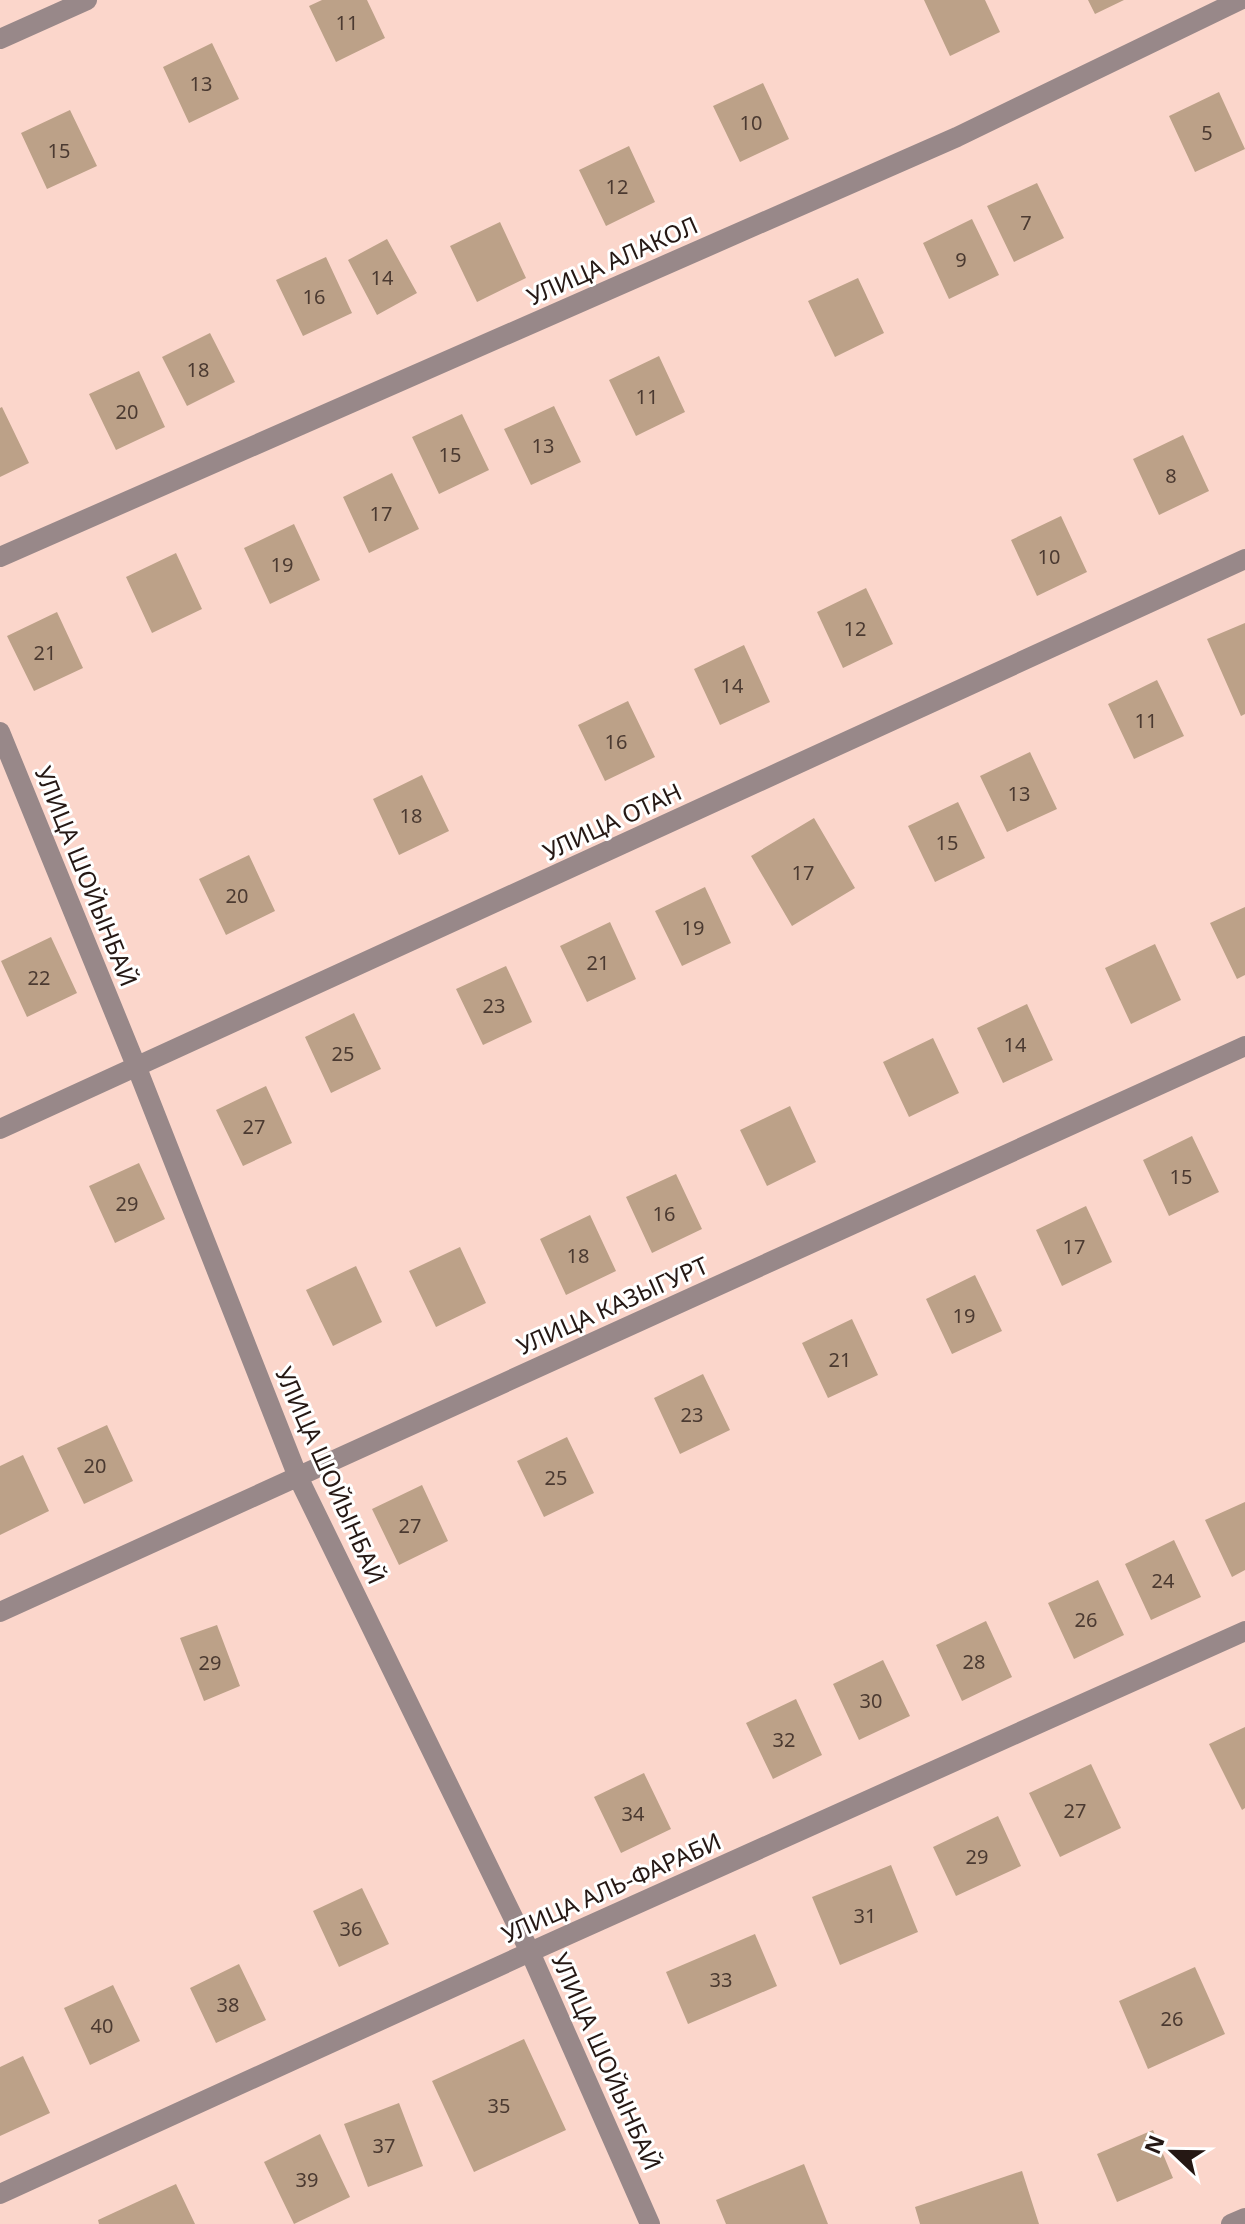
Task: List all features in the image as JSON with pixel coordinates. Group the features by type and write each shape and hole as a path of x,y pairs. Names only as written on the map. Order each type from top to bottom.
{"street":[{"path":"0,39 87,0"},
{"name":"УЛИЦА АЛАКОЛ","path":"0,557 957,137 1240,0"},
{"name":"УЛИЦА ОТАН","path":"0,1129 1245,559"},
{"name":"УЛИЦА ШОЙЫНБАЙ","path":"0,732 137,1068 298,1477 530,1952 650,2224"},
{"name":"УЛИЦА КАЗЫГУРТ","path":"0,1612 1245,1046"},
{"name":"УЛИЦА АЛЬ-ФАРАБИ","path":"0,2194 1245,1631"},
{"path":"1231,2224 1245,2218"}],"building":[{"path":"322,0 367,0 385,38 336,62 309,6"},
{"path":"924,0 985,0 1000,32 950,56"},
{"path":"1088,0 1124,0 1095,14"},
{"path":"212,43 239,99 189,123 163,67"},
{"path":"763,83 789,139 740,162 713,106"},
{"path":"1219,92 1245,149 1195,172 1169,116"},
{"path":"70,110 97,166 47,189 21,133"},
{"path":"629,146 655,202 606,226 579,170"},
{"path":"1037,183 1064,238 1014,262 987,206"},
{"path":"972,219 999,275 949,299 923,243"},
{"path":"500,222 526,278 477,302 450,246"},
{"path":"387,239 417,293 377,315 348,260"},
{"path":"326,257 352,313 303,336 276,280"},
{"path":"858,278 884,333 835,357 808,301"},
{"path":"210,333 235,382 187,406 162,357"},
{"path":"659,356 685,412 636,436 609,380"},
{"path":"139,371 165,427 116,450 89,394"},
{"path":"554,406 581,462 531,485 504,429"},
{"path":"0,408 29,463 0,477"},
{"path":"462,414 489,470 439,494 412,437"},
{"path":"1183,435 1209,491 1159,515 1133,459"},
{"path":"392,473 419,529 369,553 343,497"},
{"path":"1061,516 1087,572 1037,596 1011,540"},
{"path":"294,524 320,580 270,604 244,548"},
{"path":"176,553 202,609 152,633 126,577"},
{"path":"866,588 893,644 843,668 817,612"},
{"path":"57,612 83,668 34,691 7,636"},
{"path":"1245,623 1245,714 1241,716 1207,639"},
{"path":"744,645 770,702 720,725 694,669"},
{"path":"1157,680 1184,736 1134,759 1108,704"},
{"path":"628,701 655,757 605,781 578,725"},
{"path":"1030,752 1057,809 1007,832 980,776"},
{"path":"422,775 449,831 399,855 373,799"},
{"path":"958,802 985,858 935,882 908,826"},
{"path":"814,818 855,888 792,926 751,856"},
{"path":"249,855 275,911 226,935 199,879"},
{"path":"705,887 731,943 682,966 655,911"},
{"path":"1245,907 1245,975 1237,979 1210,923"},
{"path":"610,922 636,979 587,1002 560,946"},
{"path":"51,937 77,993 27,1017 1,961"},
{"path":"1155,944 1181,1000 1131,1024 1105,968"},
{"path":"506,966 532,1022 483,1045 456,989"},
{"path":"1027,1004 1053,1060 1003,1083 977,1028"},
{"path":"354,1013 381,1069 331,1093 305,1037"},
{"path":"933,1038 959,1093 909,1117 883,1062"},
{"path":"266,1086 292,1143 243,1166 216,1110"},
{"path":"790,1106 816,1162 767,1186 740,1130"},
{"path":"1192,1136 1219,1192 1169,1216 1143,1160"},
{"path":"139,1163 165,1219 115,1243 89,1186"},
{"path":"676,1174 702,1229 652,1253 626,1197"},
{"path":"1086,1206 1112,1262 1062,1286 1036,1230"},
{"path":"590,1215 616,1271 566,1295 540,1239"},
{"path":"460,1247 486,1303 436,1327 409,1271"},
{"path":"356,1266 382,1322 333,1346 306,1290"},
{"path":"975,1275 1002,1331 952,1354 926,1299"},
{"path":"852,1319 878,1375 828,1398 802,1343"},
{"path":"703,1374 730,1430 680,1454 654,1398"},
{"path":"107,1425 133,1481 84,1504 57,1448"},
{"path":"567,1437 594,1493 544,1517 517,1461"},
{"path":"23,1455 49,1511 0,1535 0,1466"},
{"path":"422,1485 448,1541 399,1565 372,1509"},
{"path":"1245,1502 1245,1570 1232,1577 1205,1520"},
{"path":"1174,1540 1201,1597 1151,1620 1125,1564"},
{"path":"1098,1580 1124,1635 1074,1659 1048,1603"},
{"path":"986,1621 1012,1677 962,1701 936,1645"},
{"path":"217,1625 240,1686 204,1701 180,1638"},
{"path":"883,1660 910,1716 859,1740 833,1684"},
{"path":"796,1699 822,1755 773,1779 746,1723"},
{"path":"1245,1727 1245,1808 1242,1810 1209,1744"},
{"path":"1091,1764 1121,1828 1060,1857 1029,1793"},
{"path":"644,1773 671,1829 621,1853 594,1797"},
{"path":"998,1816 1021,1866 956,1896 933,1847"},
{"path":"891,1865 918,1932 840,1965 812,1897"},
{"path":"362,1888 389,1944 339,1967 313,1911"},
{"path":"755,1934 777,1986 688,2024 666,1972"},
{"path":"239,1964 266,2020 216,2043 190,1988"},
{"path":"1195,1967 1225,2034 1148,2069 1119,2001"},
{"path":"113,1985 140,2041 90,2065 64,2008"},
{"path":"524,2039 566,2130 474,2172 432,2081"},
{"path":"23,2056 50,2113 0,2136 0,2067"},
{"path":"399,2103 423,2166 368,2187 344,2124"},
{"path":"1153,2130 1173,2178 1117,2202 1097,2154"},
{"path":"320,2134 350,2197 294,2224 264,2162"},
{"path":"804,2164 828,2224 726,2224 716,2200"},
{"path":"1022,2171 1039,2224 920,2224 915,2207"},
{"path":"176,2184 195,2224 99,2224 98,2220"}]}
